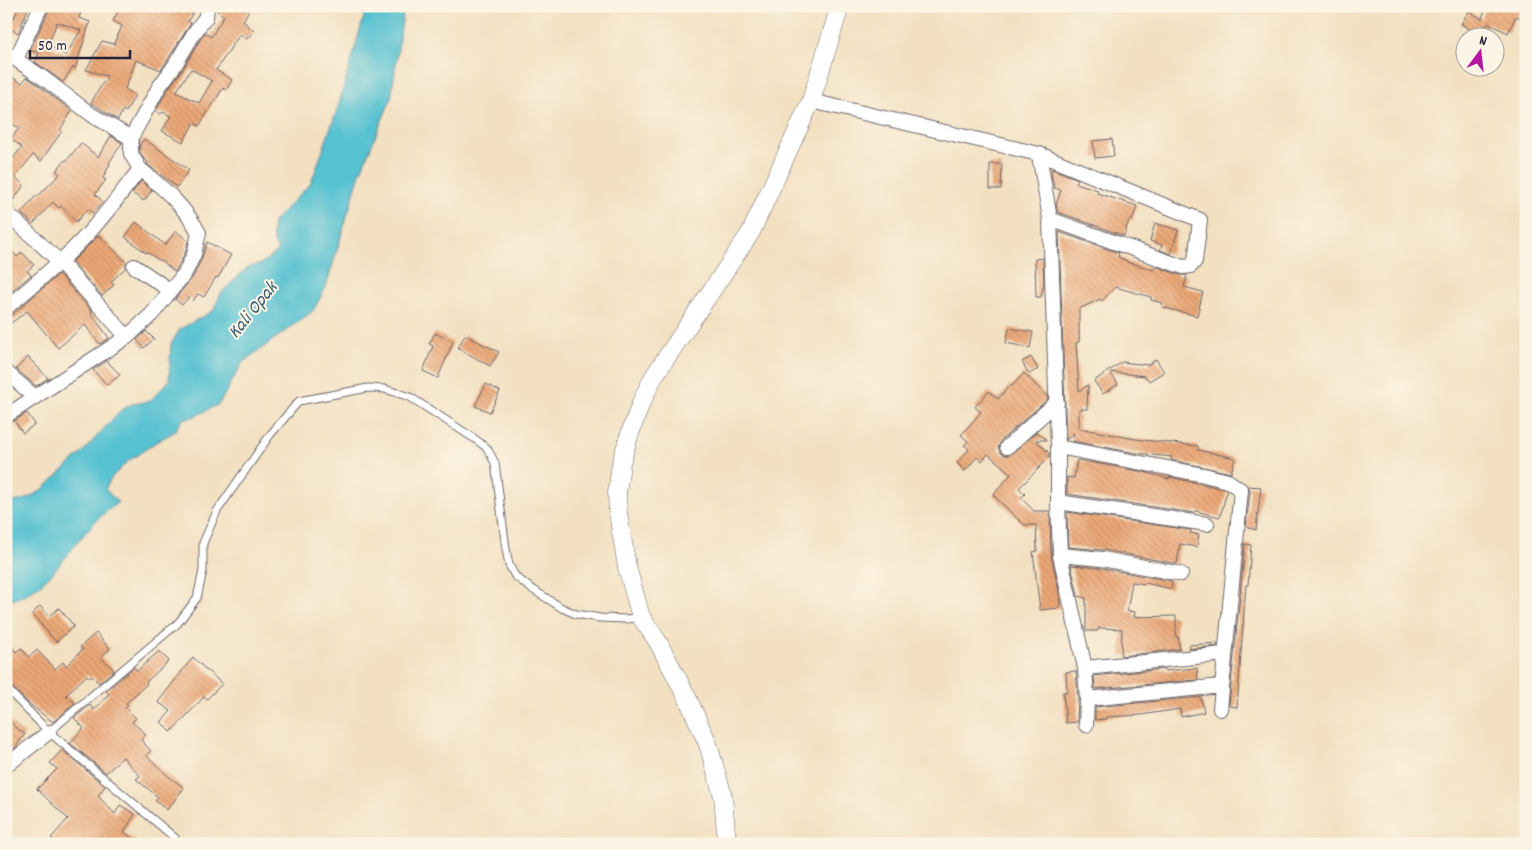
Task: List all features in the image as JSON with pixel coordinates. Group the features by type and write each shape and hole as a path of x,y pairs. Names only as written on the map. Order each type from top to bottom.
{"street":[{"path":"41,6 11,56 78,105 131,138"},
{"path":"6,416 128,336 152,314 188,267 194,254 199,233 191,217 168,192 140,169 131,154 131,138 159,88 206,17 207,6"},
{"path":"728,844 724,796 708,744 683,689 658,642 641,617 627,567 618,513 617,493 621,463 641,403 654,376 751,232 811,101 840,6"},
{"path":"811,101 1038,154 1200,220 1195,261 1191,266 1183,267 1050,219"},
{"path":"1038,154 1050,219 1057,402 1060,555 1085,668 1086,726"},
{"path":"6,308 81,242 140,169"},
{"path":"6,212 60,262 128,336"},
{"path":"134,266 171,291"},
{"path":"6,372 35,397"},
{"path":"1007,447 1057,402"},
{"path":"1058,447 1204,475 1228,481 1241,490 1220,709"},
{"path":"1058,502 1208,524"},
{"path":"1060,555 1102,559 1181,574"},
{"path":"1085,668 1225,654"},
{"path":"1087,699 1222,686"},
{"path":"6,766 49,732"}],"lane":[{"path":"49,732 178,623 197,598 203,571 203,543 217,511 270,435 299,401 368,388 385,388 410,397 487,448 495,462 509,565 515,576 556,604 576,614 600,618 626,619 641,617"},
{"path":"6,688 49,732 175,838"}],"water":[{"name":"Kali Opak","path":"367,6 404,6 391,99 360,173 326,287 313,311 243,362 219,404 194,417 183,419 174,432 127,462 112,477 105,489 118,502 100,517 48,578 22,596 6,602 6,503 24,500 42,490 81,454 120,411 132,404 150,401 169,381 171,344 180,329 213,311 221,293 248,267 261,264 278,251 272,236 273,222 311,183 337,110"}],"building":[{"path":"19,6 29,6 18,33 6,27 6,14 14,18"},
{"path":"51,6 83,6 79,18 90,22 75,69 73,67 63,82 35,62 39,53 30,50","holes":["57,22 81,30 66,55 48,45"]},
{"path":"121,6 196,6 188,21 191,23 161,70 136,60 125,89 135,95 126,112 123,110 118,120 91,103 107,76 86,70 102,41 114,44 122,26 113,21"},
{"path":"216,6 251,6 243,21 254,31 247,39 240,34 216,70 232,80 226,90 223,88 199,126 194,123 183,142 162,131 171,116 156,111 201,38 205,33 211,37 224,16 215,9","holes":["191,69 212,81 199,103 176,92"]},
{"path":"1486,6 1526,6 1526,20 1516,16 1508,33 1504,31 1504,28 1498,28 1488,23 1485,28 1468,28 1461,24 1469,11 1482,19"},
{"path":"6,74 22,83 27,77 72,111 60,130 62,131 41,161 33,155 15,177 24,185 10,205 6,203 6,167 22,147 11,139 19,128 6,120 6,109 15,95 6,90"},
{"path":"111,136 122,143 109,163 103,178 106,180 95,194 103,202 93,213 88,209 76,222 61,206 59,208 53,202 33,224 21,213 60,174 56,171 81,143 98,157"},
{"path":"144,139 189,170 177,187 147,164 148,162 140,152 140,144"},
{"path":"1112,139 1114,156 1095,158 1093,141"},
{"path":"990,164 1002,164 1001,189 990,189"},
{"path":"1052,169 1078,179 1076,183 1098,190 1097,193 1137,206 1132,221 1129,220 1124,236 1058,212 1056,205 1061,190 1054,188"},
{"path":"141,181 152,190 144,201 132,193"},
{"path":"136,222 165,245 176,231 188,241 186,251 175,272 161,260 146,253 125,237"},
{"path":"1155,223 1178,230 1171,254 1160,250 1162,245 1150,241"},
{"path":"1059,232 1119,253 1118,257 1127,262 1154,270 1155,266 1180,275 1187,275 1184,287 1203,292 1197,316 1162,307 1163,303 1151,300 1151,297 1115,287 1102,301 1100,299 1079,309 1079,342 1076,343 1079,391 1088,385 1087,409 1079,409 1079,428 1135,439 1198,446 1198,450 1235,458 1231,473 1171,460 1172,457 1136,453 1072,441 1074,433 1066,440"},
{"path":"99,235 126,262 126,267 111,282 114,285 102,296 72,262"},
{"path":"207,242 231,255 218,278 216,277 204,297 198,294 193,301 189,297 182,305 175,299 193,277"},
{"path":"6,245 17,257 22,252 34,265 27,271 31,275 6,296"},
{"path":"1043,258 1044,283 1041,297 1036,297 1035,259"},
{"path":"59,274 92,311 91,313 109,338 100,344 85,325 58,348 27,311 6,327 6,317 12,315"},
{"path":"1009,328 1033,332 1030,348 1006,343"},
{"path":"146,331 154,339 144,348 137,340"},
{"path":"435,333 453,342 438,378 423,371 433,346 429,344"},
{"path":"465,335 499,352 490,366 458,348"},
{"path":"28,357 48,378 36,386 16,369"},
{"path":"1031,357 1038,369 1029,374 1022,362"},
{"path":"1156,359 1164,372 1149,381 1145,376 1110,372 1118,384 1103,394 1094,381 1122,362 1148,365"},
{"path":"107,361 120,375 107,385 93,370"},
{"path":"1024,373 1048,399 1001,440 998,448 1001,453 1009,455 1037,432 1047,440 1036,440 1049,453 1049,458 1019,488 1025,494 1021,498 1034,511 1050,511 1051,555 1059,592 1060,608 1040,610 1033,552 1037,551 1036,525 1024,525 993,495 1011,474 988,454 982,461 977,457 965,471 957,463 969,449 964,445 968,441 961,435 981,412 975,407 989,391 998,399"},
{"path":"486,384 500,391 490,412 475,406"},
{"path":"27,413 35,424 23,433 14,421"},
{"path":"1077,460 1224,489 1227,491 1220,517 1195,511 1194,513 1067,494 1067,477 1074,478"},
{"path":"1248,486 1261,487 1256,530 1246,527 1250,491"},
{"path":"1067,512 1191,530 1190,533 1199,535 1197,547 1180,544 1177,564 1104,550 1068,547"},
{"path":"1245,544 1251,545 1248,585 1246,585 1237,707 1229,706"},
{"path":"1071,565 1101,568 1172,581 1171,589 1132,582 1127,611 1135,612 1134,617 1176,616 1176,637 1178,637 1180,649 1121,656 1122,629 1098,628 1098,631 1086,631 1086,598 1078,596"},
{"path":"40,606 49,616 59,608 74,626 56,642 32,614"},
{"path":"96,633 110,649 101,657 114,670 99,683 92,676 90,678 87,675 66,695 75,703 53,722 28,703 10,684 6,683 6,641 16,652 21,648 29,657 37,650 55,669 63,662 66,666 83,649 80,647"},
{"path":"1218,643 1217,646 1190,649 1189,645"},
{"path":"159,651 169,661 126,703 128,705 125,708 136,718 132,722 146,734 141,740 151,751 146,755 184,788 167,810 155,801 158,797 136,779 140,776 123,757 106,773 70,743 84,728 74,718 90,705 94,710 109,694 106,691 134,667 137,671"},
{"path":"193,657 222,684 207,699 204,697 171,732 161,722 171,711 158,702"},
{"path":"1197,668 1198,680 1095,689 1094,676"},
{"path":"1076,671 1077,722 1066,723 1063,692 1067,692 1066,672"},
{"path":"1201,697 1204,712 1181,717 1180,709 1141,715 1106,717 1106,719 1095,720 1095,707"},
{"path":"6,717 25,734 15,748 6,755"},
{"path":"62,750 105,786 98,796 115,814 120,805 135,814 124,832 140,844 58,844 51,838 68,819 37,789 57,769 50,763"}]}
